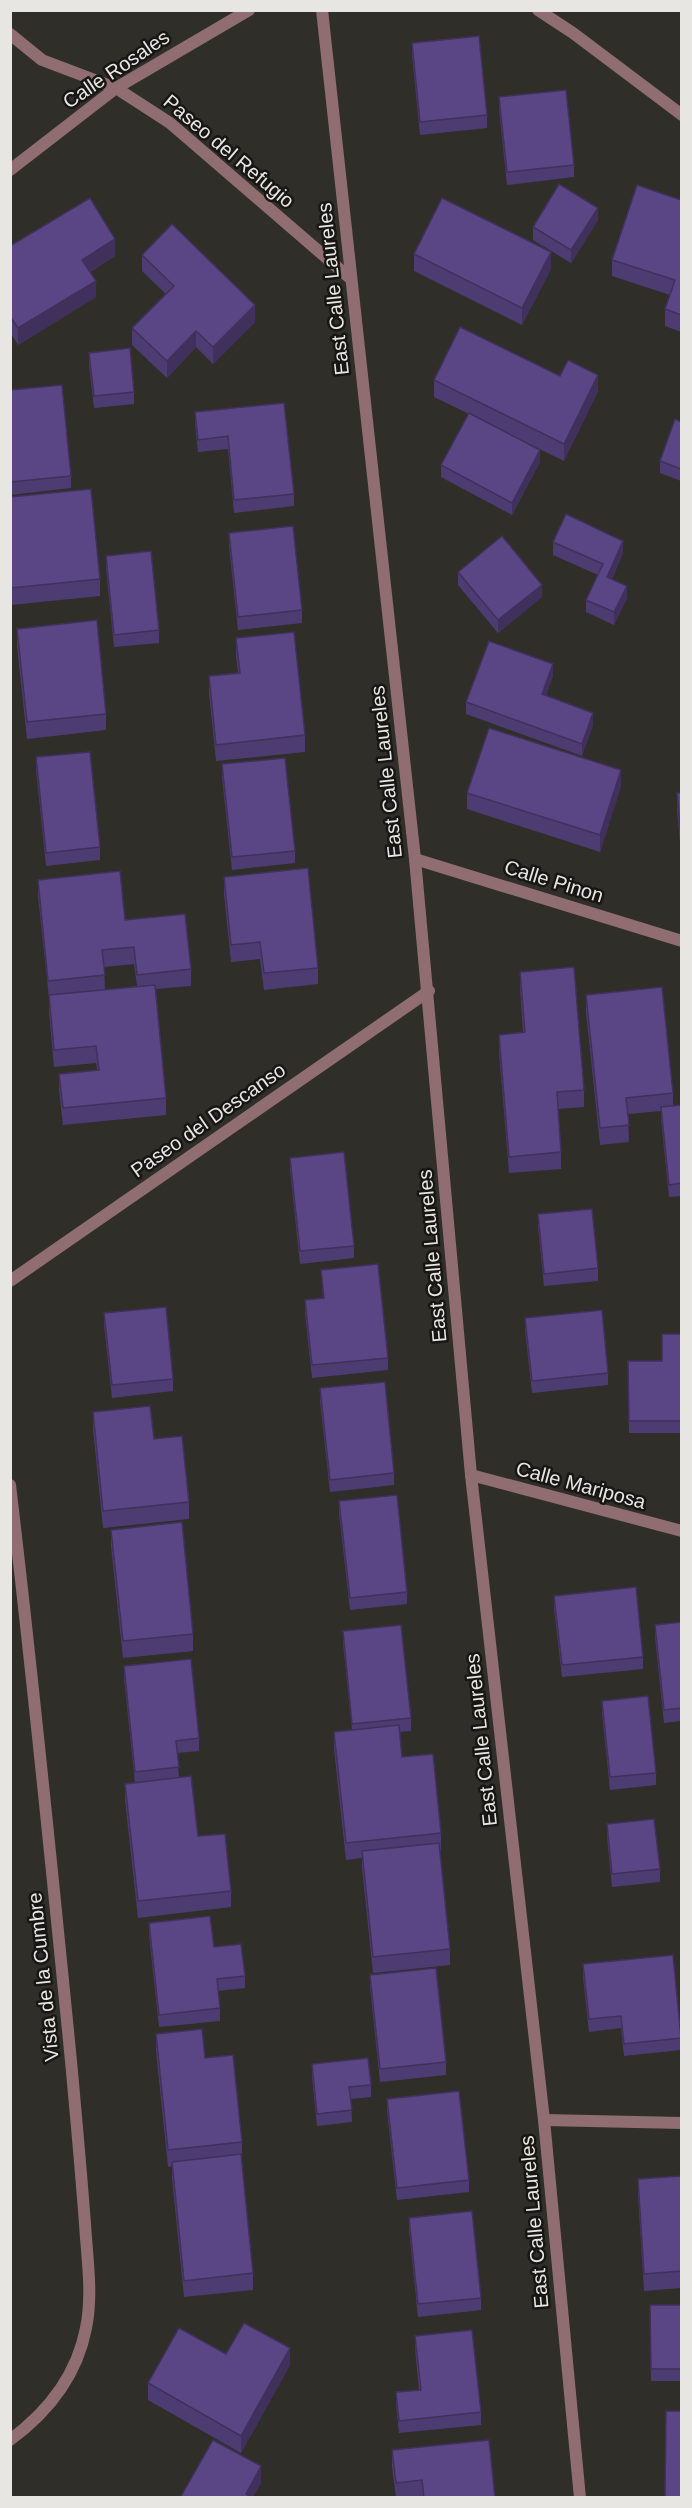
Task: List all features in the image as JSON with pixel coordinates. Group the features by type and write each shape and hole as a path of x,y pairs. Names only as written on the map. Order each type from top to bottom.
{"street":[{"name":"Calle Rosales","path":"10,170 116,88 249,10"},
{"name":"East Calle Laureles","path":"322,10 429,991 471,1475 544,2120 580,2498"},
{"path":"538,10 573,33 681,115"},
{"name":"Paseo del Refugio","path":"10,34 42,60 116,88 170,123 351,279"},
{"name":"Calle Pinon","path":"415,859 681,941"},
{"name":"Paseo del Descanso","path":"10,1281 429,991"},
{"name":"Calle Mariposa","path":"471,1475 681,1531"},
{"name":"Vista de la Cumbre","path":"10,1485 30,1655 77,2127 90,2291 86,2328 75,2363 57,2396 32,2424 10,2440"},
{"path":"544,2120 681,2123"}],"building":[{"path":"479,36 487,115 420,122 412,43"},
{"path":"566,90 574,165 507,172 499,97"},
{"path":"559,184 598,208 571,250 533,227"},
{"path":"637,185 681,200 681,315 665,309 675,280 612,260"},
{"path":"90,198 115,239 82,260 96,281 18,328 10,316 10,246"},
{"path":"442,198 551,252 522,308 414,254"},
{"path":"172,224 255,305 213,347 196,331 167,361 132,328 174,286 142,255"},
{"path":"460,327 560,376 568,360 598,375 564,444 434,380"},
{"path":"130,348 134,392 94,396 89,353"},
{"path":"62,385 71,476 10,482 10,390"},
{"path":"284,403 294,494 234,500 228,436 198,440 195,412"},
{"path":"469,413 540,450 512,503 441,465"},
{"path":"675,419 681,422 681,469 660,461"},
{"path":"91,489 100,579 11,588 10,497"},
{"path":"566,514 623,541 607,577 627,586 614,612 586,600 603,564 553,542"},
{"path":"293,526 302,610 238,617 229,533"},
{"path":"502,536 542,585 498,620 458,572"},
{"path":"151,551 159,630 114,635 106,556"},
{"path":"97,620 106,714 27,722 17,629"},
{"path":"294,632 305,735 216,745 209,676 240,673 236,638"},
{"path":"489,641 553,664 542,694 593,713 582,744 466,702"},
{"path":"489,728 621,770 600,835 467,793"},
{"path":"90,752 100,847 46,853 36,757"},
{"path":"285,758 295,851 232,857 222,764"},
{"path":"677,793 681,793 681,838"},
{"path":"308,868 318,968 264,973 260,942 231,945 224,877"},
{"path":"120,871 125,920 185,914 191,969 137,975 134,947 102,950 105,975 48,981 38,880"},
{"path":"574,967 584,1090 557,1092 561,1152 509,1157 499,1035 525,1032 520,972"},
{"path":"155,985 166,1098 63,1108 59,1074 99,1070 96,1046 54,1050 49,995"},
{"path":"662,987 673,1093 626,1098 629,1125 600,1128 586,995"},
{"path":"681,1105 681,1183 669,1185 661,1107"},
{"path":"344,1152 354,1246 300,1251 290,1158"},
{"path":"592,1209 598,1268 544,1274 538,1214"},
{"path":"378,1264 388,1358 312,1365 305,1300 324,1298 321,1270"},
{"path":"166,1307 173,1379 112,1385 104,1313"},
{"path":"602,1310 608,1373 532,1381 525,1318"},
{"path":"662,1334 681,1334 681,1421 629,1421 628,1361 662,1361"},
{"path":"385,1382 394,1473 330,1480 320,1388"},
{"path":"150,1406 154,1439 182,1436 189,1502 103,1511 93,1412"},
{"path":"397,1495 407,1592 350,1598 339,1501"},
{"path":"182,1522 193,1634 123,1641 111,1530"},
{"path":"636,1587 643,1657 562,1665 554,1596"},
{"path":"681,1622 681,1708 664,1710 655,1625"},
{"path":"401,1625 411,1718 352,1724 343,1631"},
{"path":"191,1659 199,1738 176,1741 179,1767 135,1772 124,1666"},
{"path":"648,1696 656,1773 610,1777 602,1701"},
{"path":"399,1725 402,1757 433,1754 441,1833 346,1843 334,1732"},
{"path":"191,1776 198,1836 225,1834 231,1891 138,1901 125,1784"},
{"path":"654,1819 660,1869 612,1874 607,1824"},
{"path":"439,1843 450,1949 373,1957 362,1851"},
{"path":"210,1916 214,1947 241,1944 245,1976 217,1979 220,2008 159,2015 149,1923"},
{"path":"673,1955 681,2038 624,2044 621,2016 589,2019 583,1964"},
{"path":"436,1968 446,2062 380,2069 370,1975"},
{"path":"202,2029 205,2058 233,2055 242,2142 168,2150 156,2034"},
{"path":"368,2058 371,2085 349,2087 352,2110 317,2114 312,2064"},
{"path":"459,2091 469,2180 397,2188 387,2099"},
{"path":"241,2154 253,2273 184,2281 172,2162"},
{"path":"681,2176 681,2271 644,2274 638,2179"},
{"path":"472,2211 481,2298 418,2304 409,2218"},
{"path":"650,2305 681,2305 681,2369 651,2369"},
{"path":"244,2323 290,2348 241,2436 148,2383 179,2328 226,2354"},
{"path":"472,2330 481,2412 399,2421 396,2392 421,2390 415,2336"},
{"path":"666,2411 681,2411 681,2498 665,2498"},
{"path":"213,2440 261,2466 246,2494 252,2498 180,2498"},
{"path":"489,2440 495,2498 424,2498 422,2480 396,2483 392,2450"}]}
